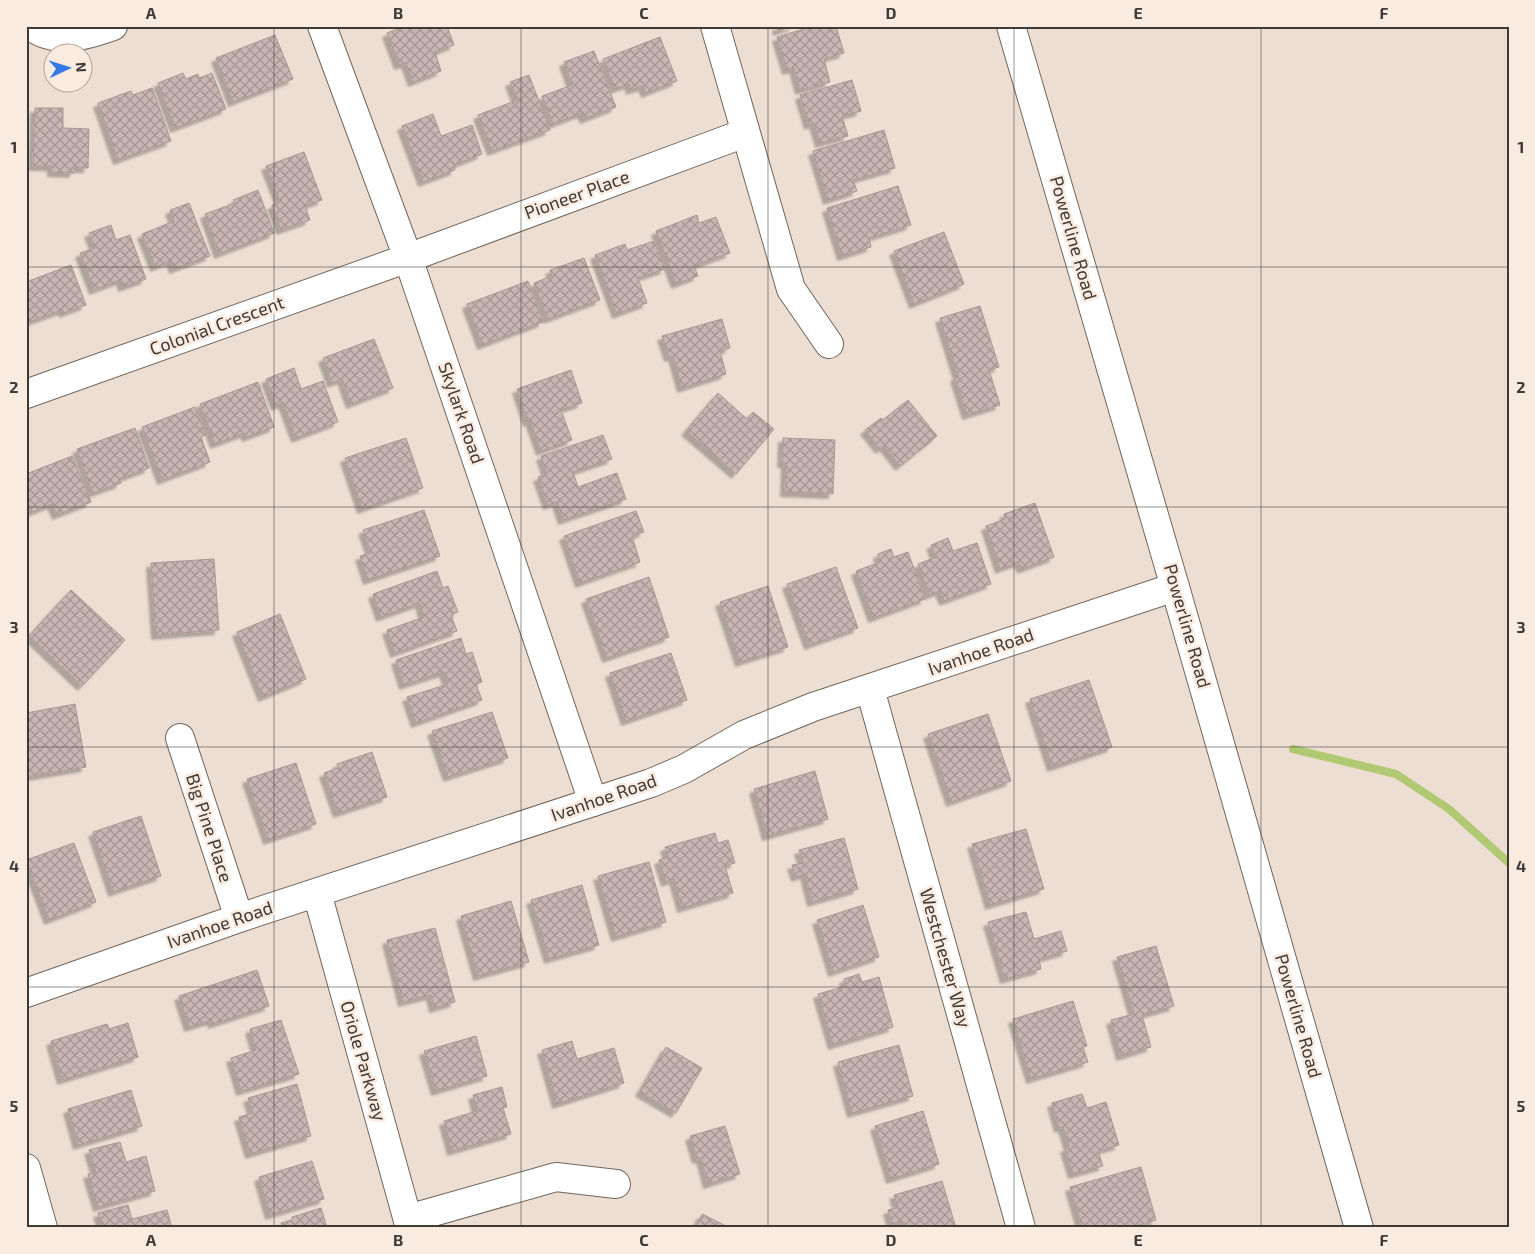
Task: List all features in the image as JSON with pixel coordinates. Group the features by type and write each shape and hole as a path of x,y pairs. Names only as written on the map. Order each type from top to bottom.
{"street":[{"path":"30,26 50,36 70,38 113,26"},
{"name":"Skylark Road","path":"322,26 408,258 594,802"},
{"path":"715,26 791,289 829,344"},
{"name":"Powerline Road","path":"1011,26 1175,587 1359,1228"},
{"name":"Pioneer Place","path":"408,258 745,133"},
{"name":"Colonial Crescent","path":"26,394 408,258"},
{"name":"Ivanhoe Road","path":"26,993 239,918 668,777 761,727 812,706 870,689 1175,587"},
{"name":"Westchester Way","path":"870,689 1021,1228"},
{"name":"Big Pine Place","path":"180,738 239,918"},
{"name":"Oriole Parkway","path":"317,893 409,1223"},
{"path":"26,1168 44,1228"},
{"path":"409,1223 556,1178 616,1184"}],"building":[{"path":"406,26 447,26 454,45 435,52 441,71 413,82 406,63 399,65 387,33"},
{"path":"777,26 794,26 778,31"},
{"path":"814,26 836,26 844,53 824,59 830,82 800,90 794,68 787,70 777,37"},
{"path":"275,35 293,79 233,102 216,58"},
{"path":"660,37 677,81 646,93 643,86 631,90 629,84 615,89 603,59"},
{"path":"594,51 616,107 585,119 582,113 553,124 542,96 572,85 564,62"},
{"path":"183,73 186,79 198,74 199,78 212,73 226,109 175,128 158,83"},
{"path":"529,75 550,130 492,151 478,115 517,100 510,82"},
{"path":"852,80 861,111 842,116 848,136 820,143 814,123 809,125 800,95"},
{"path":"152,88 171,141 118,160 98,103 131,91 133,95"},
{"path":"35,108 63,108 63,128 89,129 88,168 74,168 74,173 52,172 52,166 33,166"},
{"path":"433,114 441,136 472,125 482,154 454,165 455,170 423,182 402,126"},
{"path":"884,130 895,168 853,180 857,191 828,200 813,151"},
{"path":"304,152 322,200 305,206 310,220 281,230 272,205 280,202 266,166"},
{"path":"898,186 911,225 869,238 871,247 842,256 827,208"},
{"path":"258,190 274,233 219,254 205,214 235,203 233,200"},
{"path":"189,203 210,256 174,269 171,261 155,267 142,234 174,221 170,210"},
{"path":"697,215 699,223 716,217 730,253 694,266 698,276 676,284 656,231"},
{"path":"111,225 116,240 130,235 146,279 123,287 121,280 94,290 80,253 95,248 89,233"},
{"path":"944,232 964,284 914,304 894,251"},
{"path":"654,241 665,269 638,278 647,303 617,314 595,255 625,244 627,250"},
{"path":"584,258 600,300 548,319 534,283 552,276 550,270"},
{"path":"71,265 86,305 64,313 63,310 29,322 26,315 26,282"},
{"path":"528,281 543,322 482,345 467,304"},
{"path":"980,306 999,367 989,370 1000,405 967,415 955,377 958,376 940,318"},
{"path":"722,319 730,348 720,351 726,374 682,388 673,356 669,357 662,336"},
{"path":"374,339 393,388 351,404 342,379 332,383 323,358"},
{"path":"294,368 301,389 323,381 338,422 296,438 283,403 276,406 266,379"},
{"path":"571,370 582,403 561,410 572,440 541,451 530,420 528,422 517,389"},
{"path":"258,382 274,427 247,437 245,433 215,444 200,404"},
{"path":"718,393 747,419 753,412 774,429 736,474 686,431"},
{"path":"908,400 937,436 900,466 884,446 880,449 865,430 881,418 883,420"},
{"path":"195,407 206,435 201,437 210,462 162,480 142,427"},
{"path":"135,428 149,468 119,479 121,483 93,493 77,449"},
{"path":"603,435 612,459 573,472 578,487 617,473 626,499 563,520 557,502 548,505 538,477 547,474 541,456"},
{"path":"406,438 423,488 362,509 345,458"},
{"path":"783,438 835,440 833,494 785,492 786,463 782,463"},
{"path":"72,456 91,502 57,515 52,504 32,512 26,498 26,474"},
{"path":"1035,503 1054,557 1022,569 1019,562 1000,569 986,526 1005,519 1004,514"},
{"path":"424,510 440,556 368,580 360,556 371,553 363,530"},
{"path":"636,511 644,532 632,536 640,562 580,583 564,536"},
{"path":"948,538 953,551 977,543 991,584 944,601 940,591 929,595 918,564 936,557 931,545"},
{"path":"891,549 894,557 908,552 925,599 873,618 856,571 880,562 878,554"},
{"path":"214,559 219,630 156,635 151,563"},
{"path":"836,567 858,628 809,645 787,584"},
{"path":"437,571 443,588 448,586 458,612 451,615 457,631 395,653 387,630 424,617 420,603 381,617 373,594"},
{"path":"649,577 669,637 607,658 586,599"},
{"path":"768,586 788,647 740,662 720,602"},
{"path":"71,590 125,640 82,686 29,636"},
{"path":"280,614 306,679 263,697 237,632"},
{"path":"461,638 466,654 472,652 482,682 476,684 482,700 416,723 407,697 448,684 444,672 404,685 396,660"},
{"path":"671,653 687,700 626,721 610,673"},
{"path":"1089,680 1112,747 1052,767 1030,699"},
{"path":"75,704 86,767 26,777 26,713"},
{"path":"492,712 508,758 448,777 432,731"},
{"path":"988,714 1011,781 951,802 928,734"},
{"path":"372,752 387,797 338,813 324,773 338,768 337,764"},
{"path":"296,763 316,824 268,840 247,779"},
{"path":"815,771 828,819 767,836 754,789"},
{"path":"141,816 161,876 113,892 93,832"},
{"path":"1026,829 1044,889 990,905 972,844"},
{"path":"715,833 718,843 728,840 735,863 725,866 733,893 682,908 674,879 666,882 659,860 668,857 665,847"},
{"path":"844,838 858,889 812,902 805,874 796,877 792,865 803,863 799,850"},
{"path":"74,843 96,902 49,920 26,860"},
{"path":"649,862 666,922 616,937 598,876"},
{"path":"582,885 599,945 549,959 531,900"},
{"path":"511,901 529,962 478,976 461,916"},
{"path":"863,905 879,957 833,972 817,920"},
{"path":"1026,912 1034,939 1061,931 1067,951 1039,959 1041,969 1005,979 988,922"},
{"path":"435,928 455,1002 434,1008 431,995 403,1002 387,940"},
{"path":"1156,946 1174,1006 1142,1015 1151,1047 1121,1056 1111,1020 1134,1014 1117,957"},
{"path":"257,970 269,1006 213,1024 212,1020 189,1027 179,996"},
{"path":"859,974 862,982 879,977 893,1027 833,1045 818,994 846,986 844,979"},
{"path":"1073,1001 1087,1046 1083,1047 1088,1062 1031,1079 1013,1019"},
{"path":"281,1020 299,1074 241,1091 231,1058 256,1050 250,1029"},
{"path":"128,1023 138,1057 62,1080 51,1041 107,1024 109,1029"},
{"path":"476,1036 487,1076 436,1091 424,1051"},
{"path":"572,1041 577,1059 614,1048 624,1083 557,1104 542,1050"},
{"path":"899,1045 913,1096 852,1113 838,1062"},
{"path":"666,1047 702,1068 676,1113 640,1092"},
{"path":"297,1084 311,1136 250,1154 239,1117 253,1113 248,1098"},
{"path":"502,1087 507,1107 503,1108 511,1134 452,1151 444,1121 477,1111 473,1095"},
{"path":"131,1090 142,1126 78,1145 68,1109"},
{"path":"1082,1094 1087,1108 1106,1102 1119,1145 1098,1151 1103,1166 1073,1174 1065,1148 1069,1147 1063,1127 1059,1128 1052,1103"},
{"path":"923,1111 939,1164 891,1179 875,1126"},
{"path":"725,1126 740,1174 708,1184 701,1158 697,1159 690,1136"},
{"path":"120,1142 126,1162 146,1156 155,1191 98,1207 88,1174 96,1172 89,1150"},
{"path":"312,1161 324,1199 270,1215 259,1177"},
{"path":"1141,1167 1156,1220 1129,1228 1082,1228 1070,1187"},
{"path":"942,1181 956,1228 906,1228 905,1223 902,1221 892,1224 888,1210 898,1207 894,1195"},
{"path":"128,1205 132,1219 167,1210 172,1228 103,1228 98,1213"},
{"path":"321,1208 327,1228 282,1228 281,1223 292,1220 292,1217"},
{"path":"702,1214 730,1228 695,1228"}],"waterway":[{"path":"1293,749 1396,774 1449,809 1509,863"}]}
